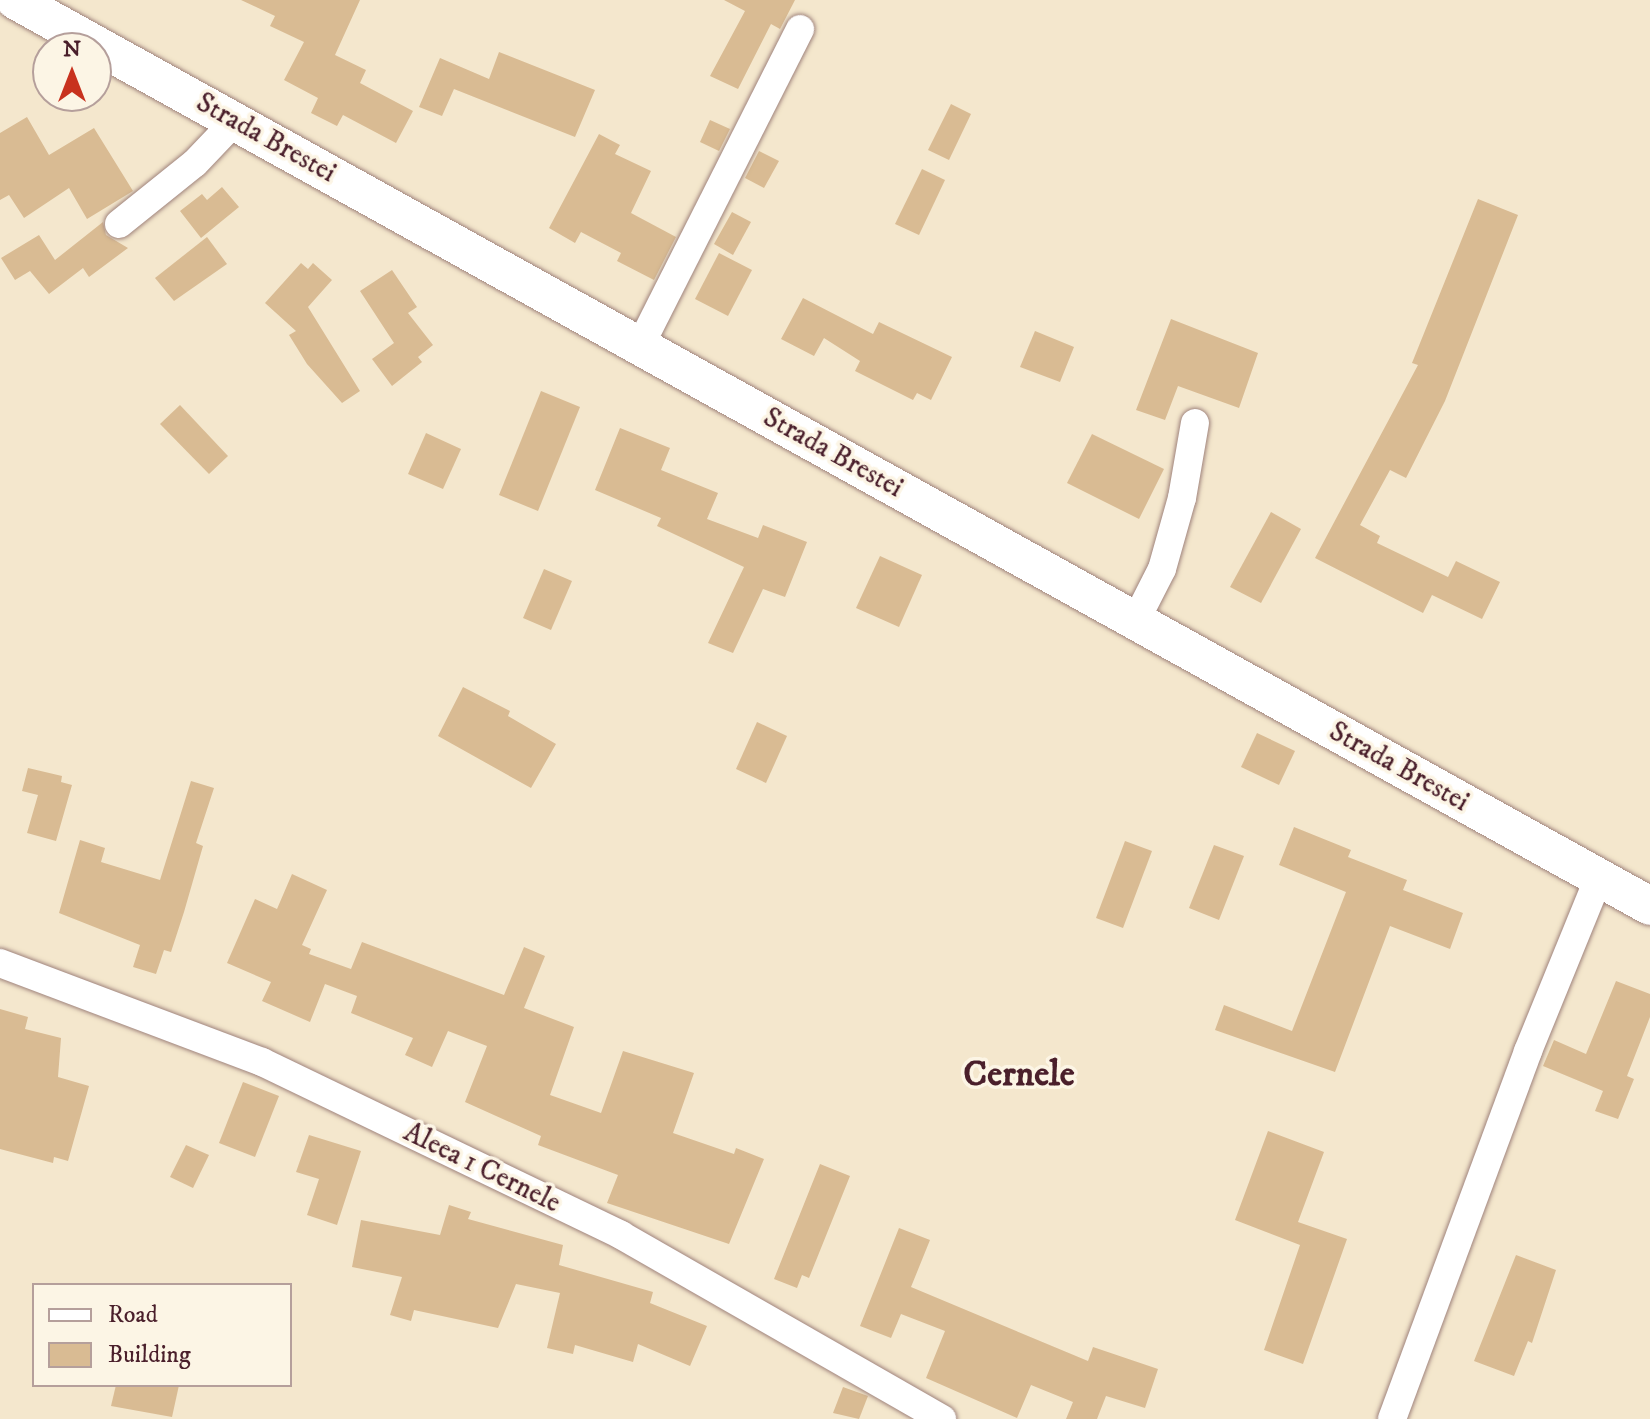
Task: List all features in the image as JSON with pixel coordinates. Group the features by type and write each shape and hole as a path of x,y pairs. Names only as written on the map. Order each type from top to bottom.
{"main road":[{"name":"Strada Brestei","path":"15,0 1650,906"}],"street":[{"path":"640,346 800,29"},
{"path":"119,224 195,163 235,121"},
{"path":"1136,620 1162,569 1182,498 1195,423"},
{"path":"1392,1419 1528,1051 1599,877"},
{"name":"Aleea 1 Cernele","path":"0,963 262,1062 607,1228 942,1419"}],"building":[{"path":"241,0 360,0 335,55 366,70 360,83 413,111 396,143 343,115 337,126 311,113 318,98 284,80 304,42 270,26 275,16"},
{"path":"724,0 795,0 780,29 771,24 738,89 710,76 745,11"},
{"path":"499,52 595,90 575,137 454,89 442,116 419,107 440,58 489,79"},
{"path":"951,104 971,114 949,160 928,150"},
{"path":"27,117 49,155 94,128 133,191 87,219 69,188 24,218 9,195 0,200 0,133"},
{"path":"710,120 730,129 719,151 700,142"},
{"path":"599,134 620,145 615,154 651,171 631,213 676,237 654,280 617,261 621,253 581,232 575,243 549,228"},
{"path":"759,151 779,161 764,188 745,178"},
{"path":"922,169 945,180 919,235 895,224"},
{"path":"222,187 239,207 201,238 180,211 202,194 207,200"},
{"path":"1478,199 1518,215 1445,401 1406,478 1390,470 1360,525 1380,536 1377,543 1448,577 1456,561 1500,582 1482,619 1432,595 1423,613 1315,558 1418,365 1412,363"},
{"path":"732,212 751,222 733,255 714,244"},
{"path":"103,222 106,235 128,248 89,277 83,268 49,294 30,271 15,280 1,258 39,235 55,260"},
{"path":"207,237 227,264 174,301 155,278"},
{"path":"719,253 752,270 728,316 695,299"},
{"path":"301,263 308,269 313,263 332,280 308,307 360,391 342,403 307,364 289,335 296,331 265,303"},
{"path":"392,270 417,307 408,313 433,345 418,357 422,362 392,386 372,359 394,343 360,291"},
{"path":"803,298 873,334 879,322 952,357 931,400 917,393 913,400 855,371 860,361 824,338 814,356 781,339"},
{"path":"1171,319 1258,353 1239,408 1178,386 1165,420 1136,410"},
{"path":"1035,331 1074,347 1060,382 1020,367"},
{"path":"541,391 580,407 538,511 499,495"},
{"path":"180,405 228,456 209,474 160,424"},
{"path":"620,428 670,448 661,470 718,493 707,519 758,538 763,525 807,542 785,597 763,589 733,653 708,643 744,567 657,526 661,518 595,490"},
{"path":"426,433 461,449 443,489 408,474"},
{"path":"1092,434 1164,469 1139,519 1067,483"},
{"path":"1271,512 1301,529 1261,603 1230,587"},
{"path":"880,556 922,575 899,627 856,608"},
{"path":"544,569 572,581 551,630 523,618"},
{"path":"463,687 510,711 508,716 556,744 531,788 438,736"},
{"path":"757,722 787,736 766,783 736,769"},
{"path":"1257,733 1295,751 1279,785 1241,767"},
{"path":"28,768 62,776 61,782 72,785 56,841 27,833 38,795 22,791"},
{"path":"191,781 214,788 196,843 203,846 184,912 171,952 164,950 156,974 133,967 140,945 59,913 80,840 105,848 101,862 160,880"},
{"path":"1294,827 1351,850 1348,857 1407,880 1403,890 1463,913 1450,949 1390,926 1335,1072 1215,1030 1224,1005 1292,1031 1346,892 1279,865"},
{"path":"1125,841 1152,851 1123,928 1096,918"},
{"path":"1214,845 1244,856 1219,920 1189,908"},
{"path":"292,874 327,890 302,945 311,949 309,954 351,969 362,942 504,995 524,947 545,956 524,1008 574,1027 550,1095 601,1113 623,1051 694,1073 673,1133 734,1154 736,1148 764,1159 729,1244 607,1203 618,1175 538,1145 541,1136 465,1102 487,1046 448,1031 432,1067 405,1055 413,1038 351,1013 357,996 325,984 310,1022 262,1001 271,982 227,963 255,899 277,909"},
{"path":"1616,981 1650,994 1650,1017 1627,1076 1634,1079 1618,1119 1595,1111 1603,1091 1543,1066 1554,1040 1586,1054"},
{"path":"0,1009 28,1017 25,1029 61,1038 58,1077 89,1086 68,1161 54,1157 53,1163 0,1149"},
{"path":"243,1082 279,1096 255,1157 219,1143"},
{"path":"1268,1131 1324,1152 1298,1222 1347,1239 1303,1364 1264,1350 1300,1245 1235,1220"},
{"path":"309,1135 361,1151 337,1225 307,1215 319,1179 296,1172"},
{"path":"186,1145 209,1155 193,1188 170,1177"},
{"path":"820,1164 850,1176 809,1278 802,1275 797,1288 774,1279"},
{"path":"449,1205 471,1212 468,1219 563,1245 559,1265 653,1292 650,1303 707,1326 690,1366 638,1344 633,1362 575,1345 573,1354 547,1348 560,1293 516,1284 498,1328 414,1310 411,1321 390,1315 402,1277 352,1267 361,1220 440,1235"},
{"path":"899,1228 930,1240 911,1287 1088,1361 1093,1347 1158,1369 1145,1408 1106,1396 1097,1419 1066,1419 1073,1402 1031,1385 1017,1418 926,1378 945,1331 901,1314 891,1338 860,1326"},
{"path":"1516,1255 1556,1270 1532,1343 1528,1341 1514,1376 1474,1361"},
{"path":"116,1387 179,1387 172,1417 111,1406"},
{"path":"843,1387 868,1396 859,1419 833,1413"}],"district":[{"name":"Cernele","path":"1019,1075"}]}
